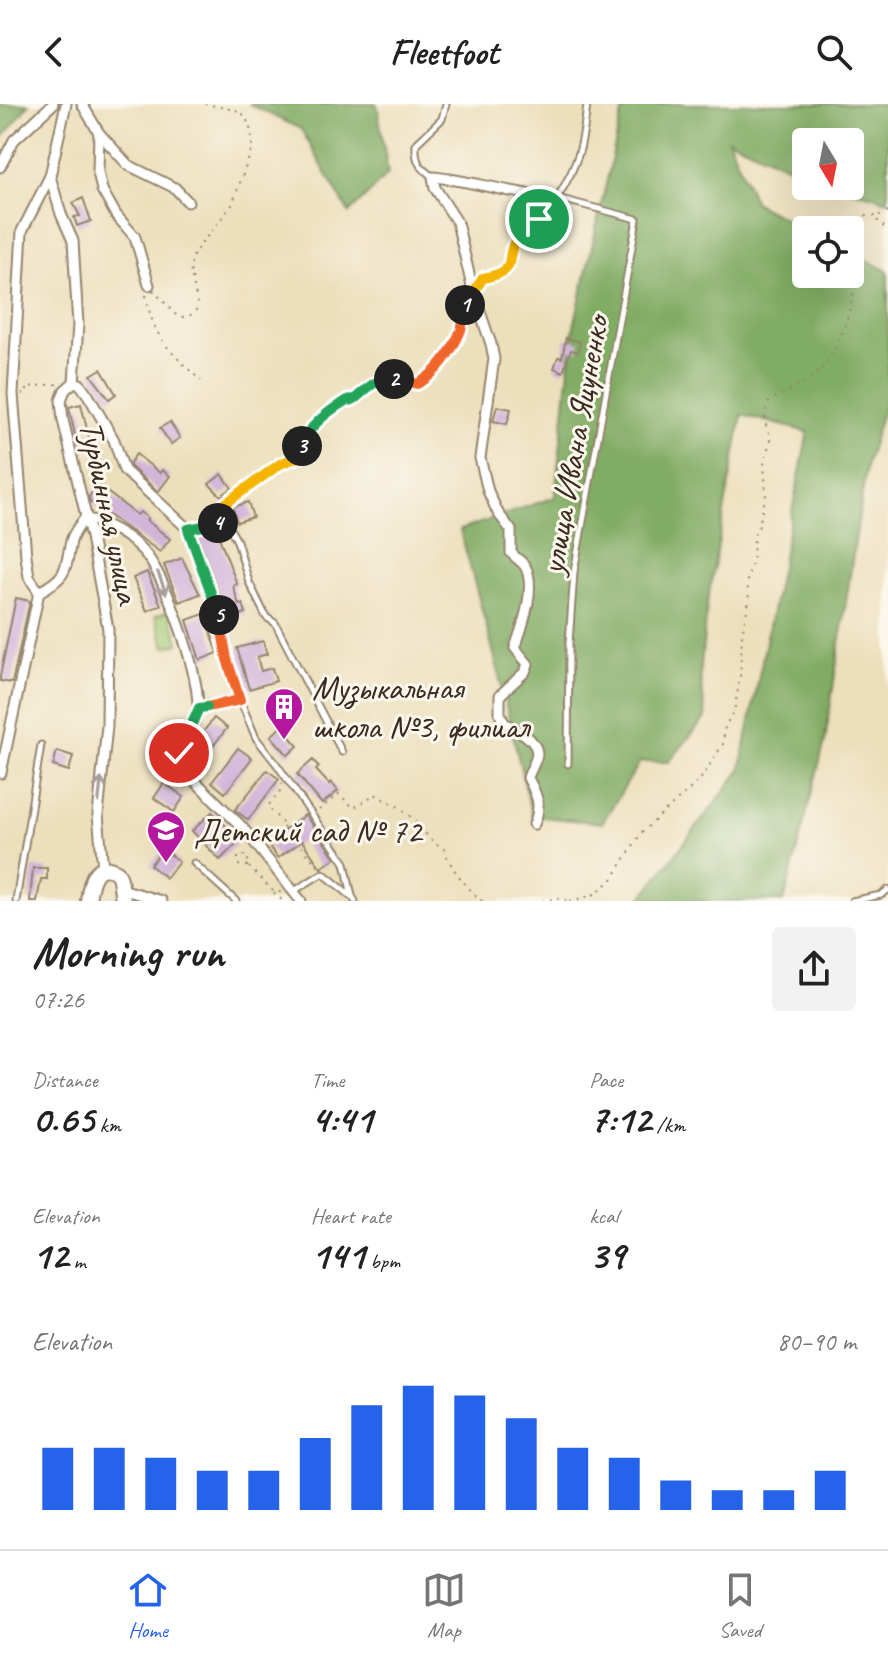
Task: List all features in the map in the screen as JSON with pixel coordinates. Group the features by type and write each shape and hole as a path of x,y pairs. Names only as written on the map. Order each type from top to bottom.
{"main road":[{"path":"88,901 90,881 95,871 103,868 117,872 122,895"}],"street":[{"path":"0,167 14,140 53,104"},
{"path":"0,775 39,592 29,577 26,556 13,394 22,231 50,176 66,104"},
{"path":"82,104 99,133 128,165 175,188 188,202"},
{"path":"99,133 98,172 102,190 116,215 135,237 149,285"},
{"name":"Турбинная улица","path":"50,176 73,241 78,325 74,382 65,390 61,400 63,420 91,537 108,629 107,726 98,815 103,868"},
{"path":"534,824 539,810 538,796 528,778 537,756 536,748 521,730 504,723 500,714 500,695 525,672 528,664 515,648 526,618 529,591 526,567 511,553 511,530 498,513 488,491 480,458 494,359 473,292 457,222 435,188 433,177 455,179 522,196 557,198"},
{"path":"74,382 80,384 88,395 114,440 124,470 188,529 221,623 227,659 240,700 199,708"},
{"path":"39,592 59,581 70,558 71,538 85,518 106,524 128,537 156,569 193,667 199,708 179,753 180,763 243,828 301,901"},
{"path":"122,895 161,901"}],"lane":[{"path":"433,177 421,169 415,160 416,144 442,119 446,104"},
{"path":"557,198 583,148 587,104"},
{"name":"улица Ивана Яцуненко","path":"557,198 637,219 574,572 569,643 568,764"},
{"path":"188,529 219,523 229,527 237,541 249,582 266,617 275,623 342,752"},
{"path":"240,700 256,738 345,863 353,899"},
{"path":"16,901 41,745"},
{"path":"194,863 236,901"},
{"path":"293,891 323,873 353,899"},
{"path":"852,901 879,898 888,890"}],"path":[{"path":"201,381 172,353 156,332 149,318 145,292 149,285 175,314 189,317 194,314 198,306 190,268 194,253 232,205 252,149 245,115 240,111 205,104"},
{"path":"219,523 226,503 280,464 302,455 305,436 333,409 383,378 403,379 417,384 430,376 446,357 461,330 463,310 473,292 483,278 502,274 507,269 517,237 550,211 557,198"},
{"path":"542,901 562,898 569,901 593,895 611,881 641,833 700,780 723,744 725,726 734,712 740,678 742,634 749,601 747,579 756,543 754,535 766,495 764,464 771,437 765,426 764,414 768,403 814,376 833,353 846,325 866,216 877,216 888,211"},
{"path":"877,216 878,222 888,230"},
{"path":"13,394 27,394 27,387 74,382"},
{"path":"281,790 268,806 323,873"},
{"path":"312,815 339,794 354,808 375,794 405,811 420,824 435,844 444,849 450,867 482,901"},
{"path":"266,839 285,826"},
{"path":"248,866 283,901"},
{"path":"274,892 293,891"}],"green space":[{"path":"0,104 29,104 0,141"},
{"path":"249,104 377,104 388,174 349,213 301,129"},
{"path":"624,104 888,104 888,201 864,193 864,128 792,128 792,169 728,139 755,203 792,222 792,288 864,288 864,259 888,271 888,393 867,462 825,741 784,901 639,901 740,771 808,432 742,415 707,604 700,676 706,717 669,762 640,762 602,823 532,816 493,650 460,530 555,497 573,331"},
{"path":"169,611 179,643 165,647 155,616"}],"building":[{"path":"83,198 91,221 77,226 74,217 80,216 73,203"},
{"path":"566,338 580,342 578,352 571,350 563,372 554,368 558,357 562,358"},
{"path":"101,369 116,394 109,399 91,375"},
{"path":"81,404 90,442 77,445 69,407"},
{"path":"497,406 511,409 507,424 493,421"},
{"path":"170,422 180,438 171,444 160,428"},
{"path":"136,454 160,473 162,470 170,476 158,492 130,466"},
{"path":"222,474 232,488 221,496 209,484"},
{"path":"98,485 137,515 140,512 148,518 146,520 170,539 160,552 90,502 89,497"},
{"path":"248,502 253,517 237,522 233,507"},
{"path":"219,529 222,536 219,537 237,584 233,586 239,605 243,604 246,613 228,619 197,533"},
{"path":"182,558 200,594 179,602 164,565"},
{"path":"147,572 161,605 147,611 133,578"},
{"path":"16,598 30,601 12,683 0,681 0,676"},
{"path":"204,614 218,653 200,660 187,620"},
{"path":"263,641 267,654 257,657 261,671 272,668 276,681 249,689 237,648"},
{"path":"214,718 227,728 200,763 189,754 190,749"},
{"name":"Музыкальная школа №3, филиал","path":"281,727 298,746 288,755 271,736"},
{"path":"238,748 252,758 225,793 212,782"},
{"path":"57,751 73,756 69,771 53,766"},
{"path":"313,760 319,767 316,770 338,791 322,804 297,774"},
{"path":"267,770 279,779 248,820 235,810"},
{"path":"164,783 184,797 174,812 154,798"},
{"path":"212,812 240,840 220,860 192,831"},
{"path":"305,815 335,858 321,868 302,841 278,858 267,843"},
{"path":"164,849 179,862 166,878 150,865"},
{"path":"33,868 47,868 47,879 41,879 37,901 30,901"}],"place":[{"name":"Музыкальная школа №3, филиал","path":"284,741"},
{"name":"Детский сад № 72","path":"166,864"}],"route":[{"path":"179,753 199,708 240,700 227,659 221,623 188,529 219,523 226,503 280,464 302,455 302,442 310,429 343,402 356,397 383,378 403,379 417,384 430,376 446,357 461,330 463,310 476,286 483,278 502,274 507,269 517,237 539,219"}]}
